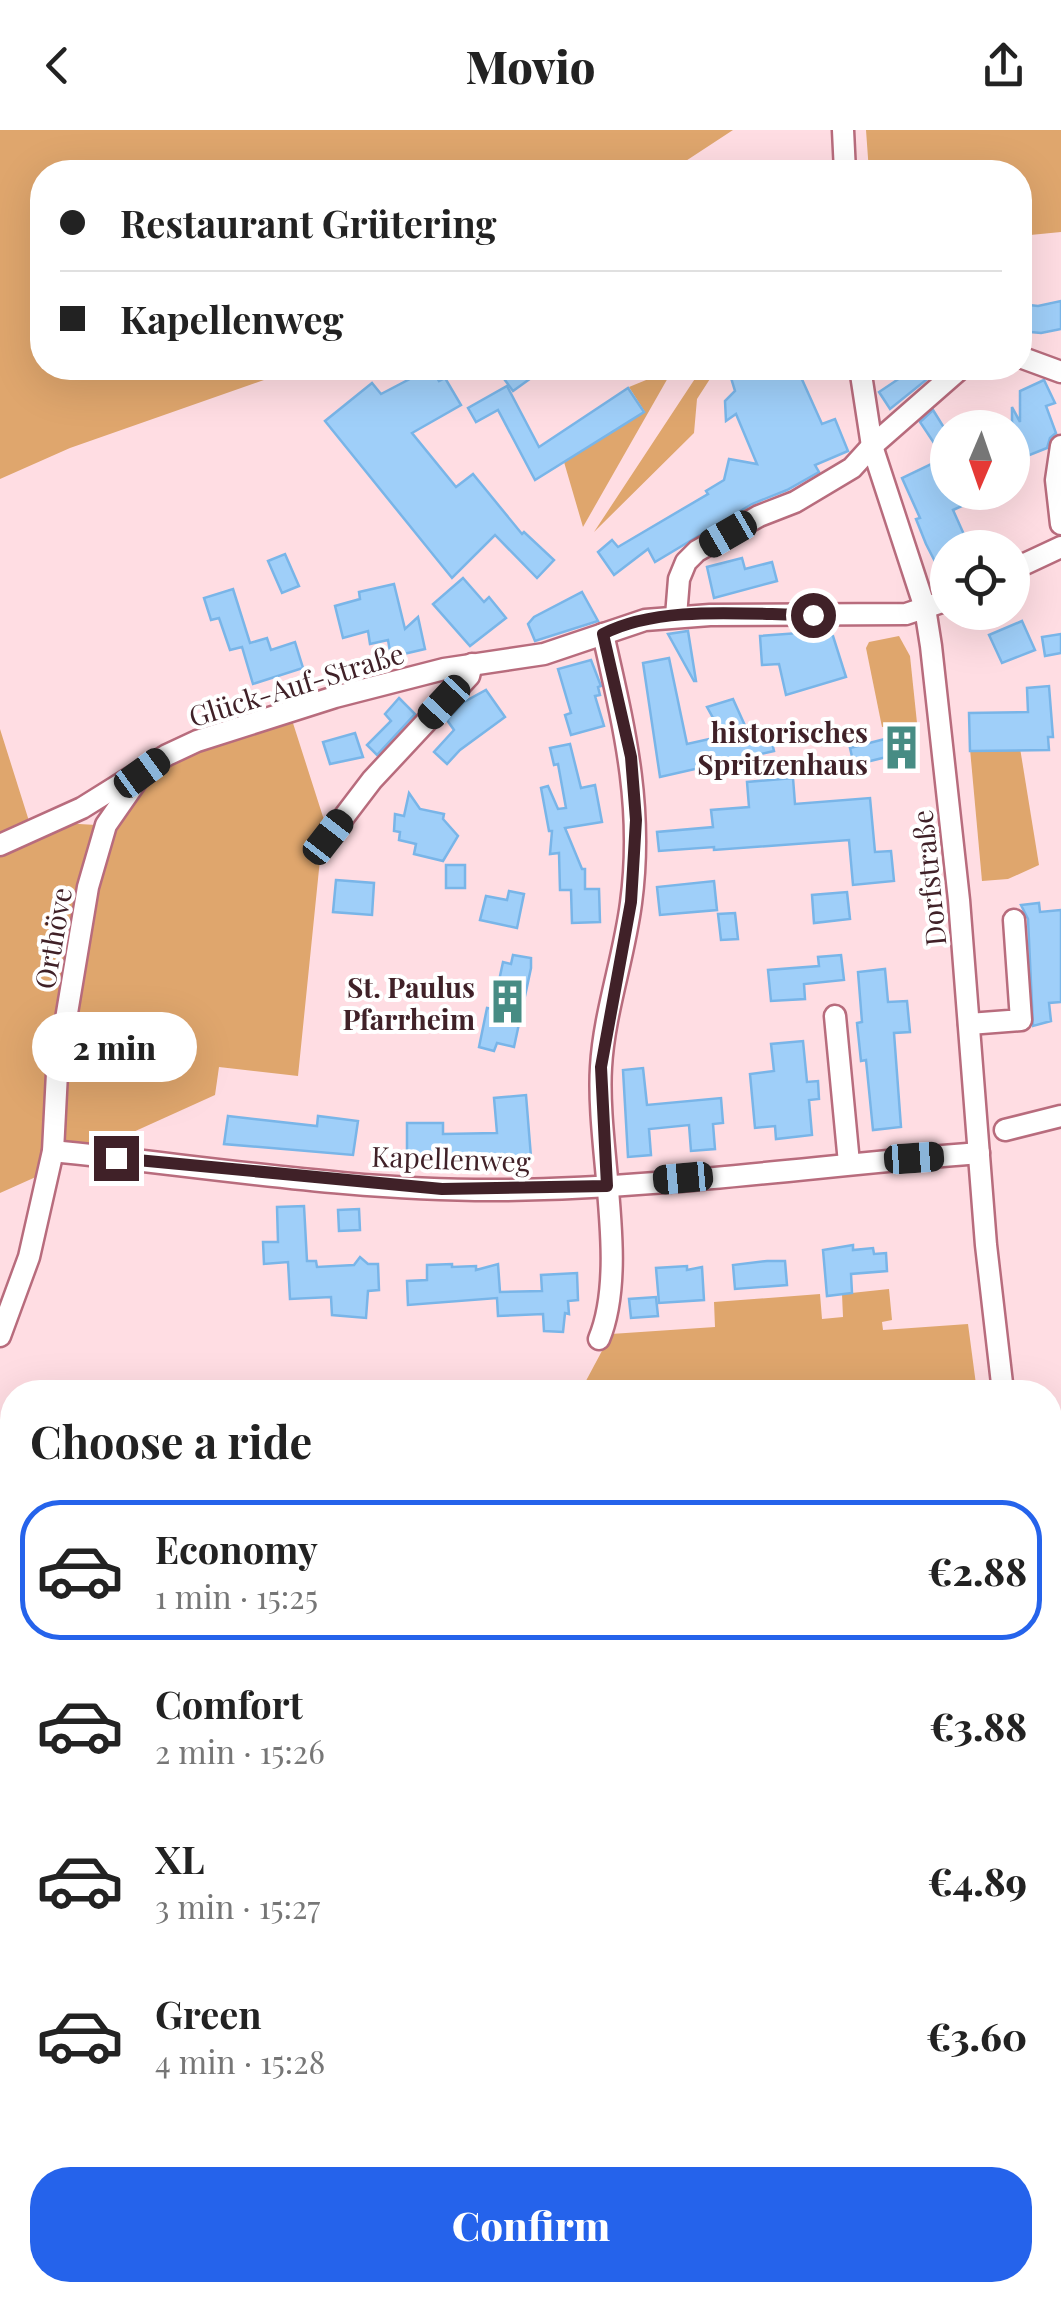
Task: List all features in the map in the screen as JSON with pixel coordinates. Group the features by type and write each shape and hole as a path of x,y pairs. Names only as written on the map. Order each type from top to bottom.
{"street":[{"path":"843,130 845,160"},
{"path":"1032,361 1061,372"},
{"name":"Dorfstraße","path":"862,380 872,446 925,608 959,900 1002,1380"},
{"path":"676,616 680,579 686,562 697,552 759,516 818,490 852,468 947,380"},
{"path":"1061,446 1056,480 1061,524"},
{"path":"1030,562 1061,547"},
{"name":"Glück-Auf-Straße","path":"142,773 197,740 334,697 472,664 544,654 645,620 676,616 906,614 930,606"},
{"path":"599,1339 606,1317 610,1277 601,1067 631,902 636,820 631,757 603,634"},
{"path":"324,843 372,780 468,676 472,664"},
{"path":"0,845 82,808 142,773"},
{"name":"Orthöve","path":"0,1336 33,1243 53,1151 57,1073 88,887 106,825 142,773"},
{"path":"969,1024 1021,1020 1014,920"},
{"path":"834,1016 849,1163"},
{"path":"1006,1130 1061,1116"},
{"name":"Kapellenweg","path":"53,1151 329,1181 442,1189 607,1186 979,1153"}],"shaded area":[{"path":"0,130 733,130 687,160 30,160 30,380 264,380 70,448 0,479"},
{"path":"866,130 1061,130 1061,232 1032,235 1032,160 868,160"},
{"path":"646,380 667,380 583,527 564,462 645,412 629,387"},
{"path":"694,380 709,380 697,399 694,433 594,532"},
{"path":"899,636 910,656 917,723 882,727 866,648 869,642"},
{"path":"292,720 324,820 298,1076 219,1067 215,1095 120,1138 119,1149 67,1144 63,1141 64,1104 83,947 94,893 128,804 151,777 183,757"},
{"path":"0,729 29,821 96,825 38,1176 0,1193"},
{"path":"1020,748 1039,865 1008,879 982,881 970,749"},
{"path":"889,1289 892,1320 882,1322 883,1330 968,1324 975,1380 586,1380 611,1334 715,1327 714,1302 820,1294 822,1319 843,1317 842,1294"}],"building":[{"path":"1061,301 1061,329 1032,332 1032,305"},
{"path":"408,380 446,380 461,405 412,433 456,487 473,474 522,534 554,560 537,578 495,535 452,578 325,421 372,383 381,394"},
{"path":"505,380 528,380 513,391"},
{"path":"732,380 802,380 822,424 835,419 848,451 815,465 819,472 752,504 655,562 648,549 614,575 598,552 612,540 618,547 708,494 706,491 724,480 729,459 757,464 736,414 726,421 725,401 735,391"},
{"path":"897,380 926,380 890,409 879,392"},
{"path":"1044,380 1055,403 1046,406 1056,433 1047,448 1030,455 1030,410 1020,410 1020,391"},
{"path":"507,386 539,447 628,388 644,412 535,480 498,410 476,422 468,408"},
{"path":"930,413 930,437 920,422"},
{"path":"930,465 930,510 953,510 962,530 930,530 930,552 902,478"},
{"path":"285,554 299,586 282,593 268,561"},
{"path":"742,558 745,569 772,562 777,581 714,598 707,567"},
{"path":"463,578 484,602 489,597 506,618 470,646 433,604"},
{"path":"394,584 405,629 418,617 425,649 391,657 388,640 370,644 368,631 343,638 335,606 360,599 359,592"},
{"path":"233,589 250,643 267,638 271,650 295,642 303,668 253,684 242,647 230,650 219,618 211,620 204,598"},
{"path":"582,592 598,621 535,641 528,624 534,617"},
{"path":"1001,630 1026,630 1035,650 1002,663 989,635"},
{"path":"688,631 696,681 668,634"},
{"path":"826,631 833,636 846,677 786,695 779,664 762,665 760,636"},
{"path":"1061,634 1061,653 1045,656 1042,637"},
{"path":"669,658 687,744 723,736 707,707 733,699 747,730 768,726 774,751 660,777 643,663"},
{"path":"591,660 601,686 600,695 595,696 604,726 571,735 565,715 571,713 558,669"},
{"path":"1049,686 1053,737 1048,737 1049,750 970,751 969,713 1028,712 1027,688"},
{"path":"486,690 505,717 447,764 434,752 454,730 447,720 464,702"},
{"path":"399,698 415,714 377,755 367,745 391,721 385,714"},
{"path":"355,733 363,757 330,764 323,742"},
{"path":"904,734 907,752 854,765 850,748"},
{"path":"570,744 581,788 595,785 602,822 565,828 585,869 585,889 599,889 600,922 572,923 571,890 560,890 559,853 550,854 552,831 541,788 548,786 558,809 566,808 558,764 554,765 550,748"},
{"path":"793,778 795,804 870,798 875,852 891,851 894,881 853,885 849,840 659,851 657,832 713,827 711,810 749,807 747,782"},
{"path":"409,793 420,809 444,814 443,819 458,836 443,861 414,854 416,844 399,840 400,832 394,831 395,814 404,816"},
{"path":"446,865 465,865 465,888 446,888"},
{"path":"336,880 374,883 372,915 333,912"},
{"path":"714,881 717,910 660,915 657,887"},
{"path":"509,891 524,894 517,928 480,920 486,896 507,900"},
{"path":"847,892 850,919 814,923 812,895"},
{"path":"1039,903 1040,912 1061,910 1061,1002 1049,1003 1051,1021 1033,1026 1028,919 1021,905"},
{"path":"735,913 738,939 721,940 718,914"},
{"name":"St. Paulus Pfarrheim","path":"513,955 531,958 514,1047 497,1043 494,1051 479,1047 487,1008 493,1009 503,962 511,964"},
{"path":"841,955 844,980 804,984 805,999 771,1001 768,970 819,966 818,957"},
{"path":"885,969 888,1002 907,1001 910,1032 894,1033 901,1127 873,1130 866,1060 861,1061 857,1023 862,1022 858,972"},
{"path":"803,1041 807,1082 818,1081 819,1099 809,1100 812,1135 776,1139 775,1126 755,1128 750,1074 774,1071 771,1044"},
{"path":"643,1068 647,1105 721,1098 723,1123 713,1124 715,1149 691,1151 689,1125 649,1129 651,1155 628,1157 623,1070"},
{"path":"526,1095 531,1157 407,1159 407,1123 443,1123 443,1134 497,1133 494,1098"},
{"path":"228,1116 317,1126 318,1116 358,1121 353,1155 224,1144"},
{"path":"304,1206 307,1261 316,1261 317,1267 354,1265 360,1257 368,1264 378,1264 379,1290 368,1291 366,1318 332,1315 331,1297 290,1299 288,1262 264,1264 263,1242 278,1242 277,1207"},
{"path":"359,1209 360,1230 339,1231 338,1210"},
{"path":"853,1245 853,1250 873,1248 874,1254 886,1253 887,1271 851,1274 852,1293 827,1296 823,1250"},
{"path":"785,1261 787,1285 735,1289 733,1265"},
{"path":"498,1264 500,1292 542,1291 541,1275 577,1273 578,1300 568,1301 569,1314 565,1313 563,1332 544,1331 543,1314 498,1316 497,1298 408,1305 407,1281 427,1280 427,1265 476,1266 476,1270"},
{"path":"687,1266 687,1270 702,1267 704,1300 659,1303 656,1268"},
{"path":"656,1297 658,1316 631,1318 629,1299"}],"place":[{"name":"historisches Spritzenhaus","path":"901,747"},
{"name":"St. Paulus Pfarrheim","path":"508,1002"}],"route":[{"path":"116,1158 442,1189 607,1186 601,1067 631,902 636,820 631,757 603,634 645,620 676,616 813,615"}]}
